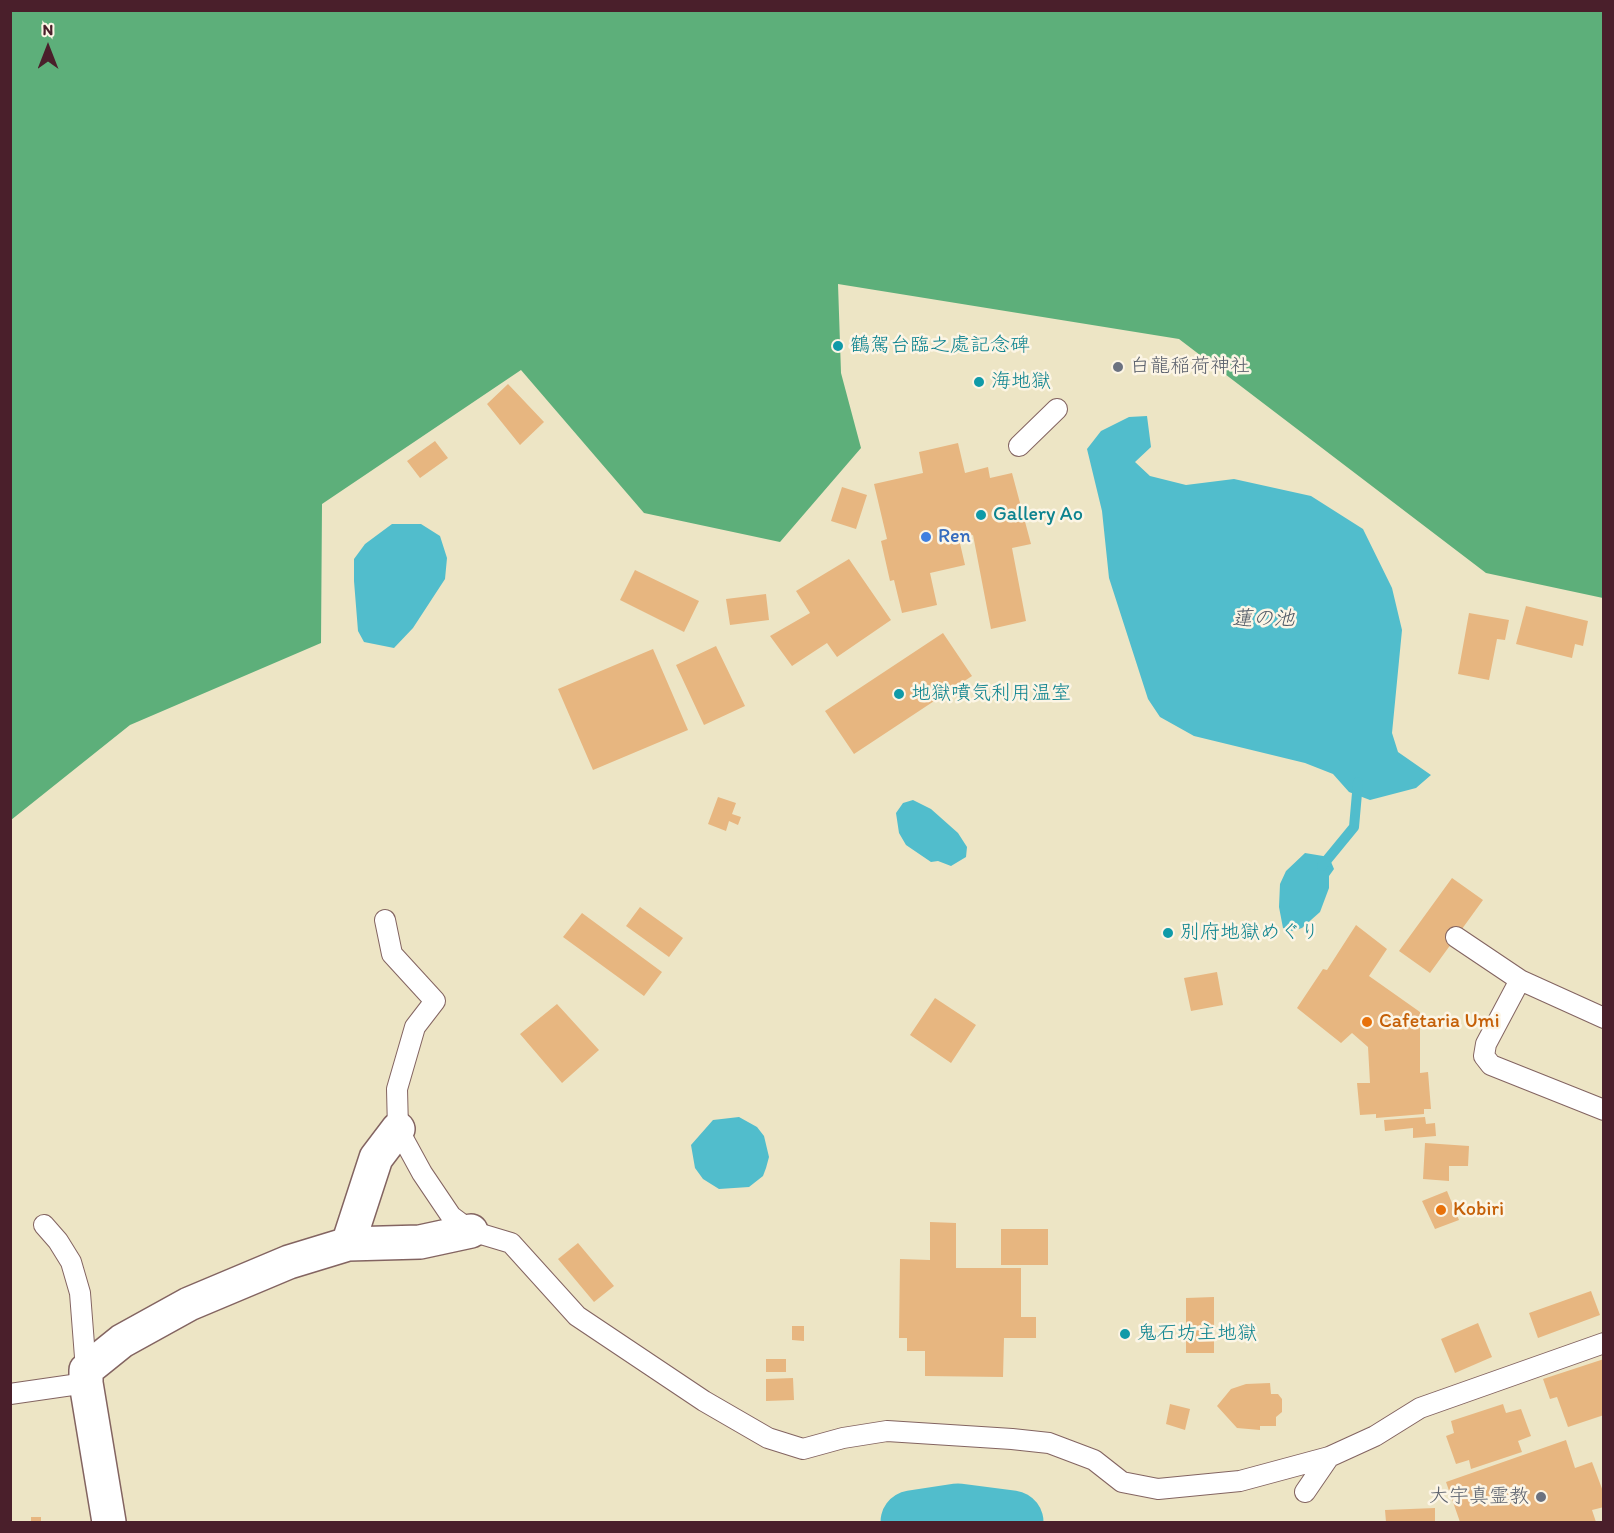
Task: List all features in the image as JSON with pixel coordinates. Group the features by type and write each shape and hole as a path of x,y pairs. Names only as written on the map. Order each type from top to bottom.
{"street":[{"path":"348,1244 376,1158 398,1129"},
{"path":"109,1522 86,1377 122,1341 189,1304 290,1262 348,1244 420,1242 471,1231"}],"lane":[{"path":"1019,446 1057,409"},
{"path":"385,920 392,954 435,1000 415,1027 397,1089 398,1129 422,1173 451,1216 471,1231 511,1243 577,1316 704,1401 768,1438 803,1449 843,1438 887,1431 1012,1439 1049,1443 1094,1460 1122,1482 1158,1488 1240,1481 1329,1457 1375,1436 1420,1408 1604,1343"},
{"path":"1456,937 1520,980 1604,1018"},
{"path":"1520,980 1486,1044 1484,1056 1491,1065 1604,1110"},
{"path":"10,1394 86,1377 80,1293 71,1262 58,1241 44,1226"},
{"path":"1305,1492 1329,1457"}],"green space":[{"path":"11,10 1603,11 1603,598 1486,573 1179,339 838,284 841,373 861,448 780,542 644,513 521,370 322,504 321,643 130,725 11,820"}],"water":[{"name":"蓮の池","path":"1147,416 1151,447 1135,462 1150,476 1186,485 1234,479 1311,496 1363,529 1392,588 1402,630 1392,733 1398,752 1431,775 1416,788 1370,800 1349,792 1333,774 1305,763 1194,736 1160,717 1148,699 1109,578 1102,511 1087,449 1101,431 1129,417"},
{"path":"392,524 421,524 440,536 447,558 445,579 413,628 394,648 364,642 358,631 354,581 354,559 365,544"},
{"path":"913,800 931,809 958,833 967,847 966,857 951,866 938,861 931,862 906,845 899,833 896,813 903,803"},
{"path":"1305,853 1329,857 1334,869 1329,876 1329,888 1320,912 1302,928 1292,931 1283,928 1279,907 1280,884 1286,871"},
{"path":"739,1117 757,1127 764,1136 769,1157 766,1168 763,1176 749,1187 719,1189 703,1179 695,1168 691,1145 713,1120"}],"building":[{"path":"508,384 544,422 520,445 487,404"},
{"path":"435,441 448,458 420,478 407,461"},
{"name":"Ren","path":"958,443 965,473 988,467 990,478 1012,473 1031,544 1012,548 1026,621 991,629 973,535 959,539 965,565 930,573 937,605 902,613 894,580 890,581 881,541 887,539 874,484 923,473 919,452"},
{"path":"842,487 867,495 856,529 831,521"},
{"path":"849,559 891,620 837,657 827,643 792,666 770,636 810,613 796,591"},
{"path":"635,570 699,601 684,632 620,600"},
{"path":"766,594 769,620 730,625 726,599"},
{"path":"1526,606 1588,621 1583,646 1575,644 1572,658 1516,644"},
{"path":"1469,613 1509,620 1505,640 1497,639 1489,680 1458,674"},
{"name":"地獄噴気利用温室","path":"943,633 972,676 854,754 825,711"},
{"path":"716,646 745,706 704,725 676,665"},
{"path":"653,649 688,730 593,770 558,689"},
{"path":"718,797 736,803 732,814 741,817 738,825 729,821 726,831 708,824"},
{"path":"1452,878 1483,900 1430,973 1399,951"},
{"path":"640,907 683,938 669,957 626,926"},
{"path":"582,913 662,972 644,996 563,937"},
{"name":"Cafetaria Umi","path":"1356,925 1387,949 1369,976 1420,1012 1420,1073 1428,1072 1431,1109 1424,1109 1424,1114 1376,1118 1376,1114 1360,1115 1357,1083 1370,1083 1368,1047 1352,1033 1341,1043 1297,1008 1323,969 1327,970"},
{"path":"1217,972 1223,1005 1191,1011 1184,978"},
{"path":"935,998 976,1025 951,1063 910,1035"},
{"path":"557,1004 599,1050 562,1083 520,1034"},
{"path":"1425,1117 1426,1124 1435,1123 1436,1136 1413,1138 1413,1128 1385,1131 1384,1120"},
{"path":"1425,1143 1469,1146 1468,1166 1449,1166 1449,1181 1423,1179"},
{"name":"Kobiri","path":"1447,1191 1459,1220 1435,1229 1422,1201"},
{"path":"930,1222 956,1223 956,1268 1021,1268 1021,1317 1036,1317 1036,1338 1004,1338 1003,1377 925,1376 925,1351 907,1351 907,1338 899,1338 900,1259 930,1260"},
{"path":"1001,1229 1048,1229 1048,1265 1001,1265"},
{"path":"578,1243 614,1286 594,1302 558,1259"},
{"path":"1591,1291 1600,1315 1538,1338 1529,1313"},
{"path":"1214,1297 1214,1353 1186,1353 1186,1298"},
{"path":"1478,1323 1492,1357 1455,1373 1441,1339"},
{"path":"792,1326 804,1326 804,1341 792,1340"},
{"path":"766,1359 786,1359 786,1372 766,1372"},
{"path":"1604,1359 1604,1415 1568,1427 1557,1397 1550,1399 1543,1379"},
{"path":"793,1378 794,1400 766,1401 766,1379"},
{"path":"1270,1383 1271,1394 1278,1394 1282,1399 1282,1412 1276,1417 1276,1426 1260,1426 1260,1430 1237,1428 1217,1406 1231,1389 1246,1384"},
{"path":"1170,1404 1190,1409 1185,1430 1166,1424"},
{"path":"1503,1404 1506,1413 1521,1409 1531,1436 1518,1441 1522,1452 1471,1469 1469,1460 1456,1464 1446,1436 1454,1433 1451,1421"},
{"path":"1566,1440 1575,1468 1592,1462 1604,1494 1604,1507 1592,1510 1596,1522 1460,1522 1446,1482"},
{"path":"1435,1508 1435,1522 1386,1522 1385,1510"},
{"path":"31,1517 41,1517 41,1522 31,1522"}],"waterway":[{"path":"1322,866 1354,827 1358,782"},
{"path":"912,1522 958,1515 1012,1522"}],"place":[{"name":"鶴駕台臨之處記念碑","path":"838,346"},
{"name":"白龍稲荷神社","path":"1118,367"},
{"name":"海地獄","path":"979,382"},
{"name":"Gallery Ao","path":"981,515"},
{"name":"Ren","path":"926,537"},
{"name":"地獄噴気利用温室","path":"899,694"},
{"name":"別府地獄めぐり","path":"1168,933"},
{"name":"Cafetaria Umi","path":"1367,1022"},
{"name":"Kobiri","path":"1441,1210"},
{"name":"鬼石坊主地獄","path":"1125,1334"},
{"name":"大宇真霊教","path":"1541,1497"}]}
